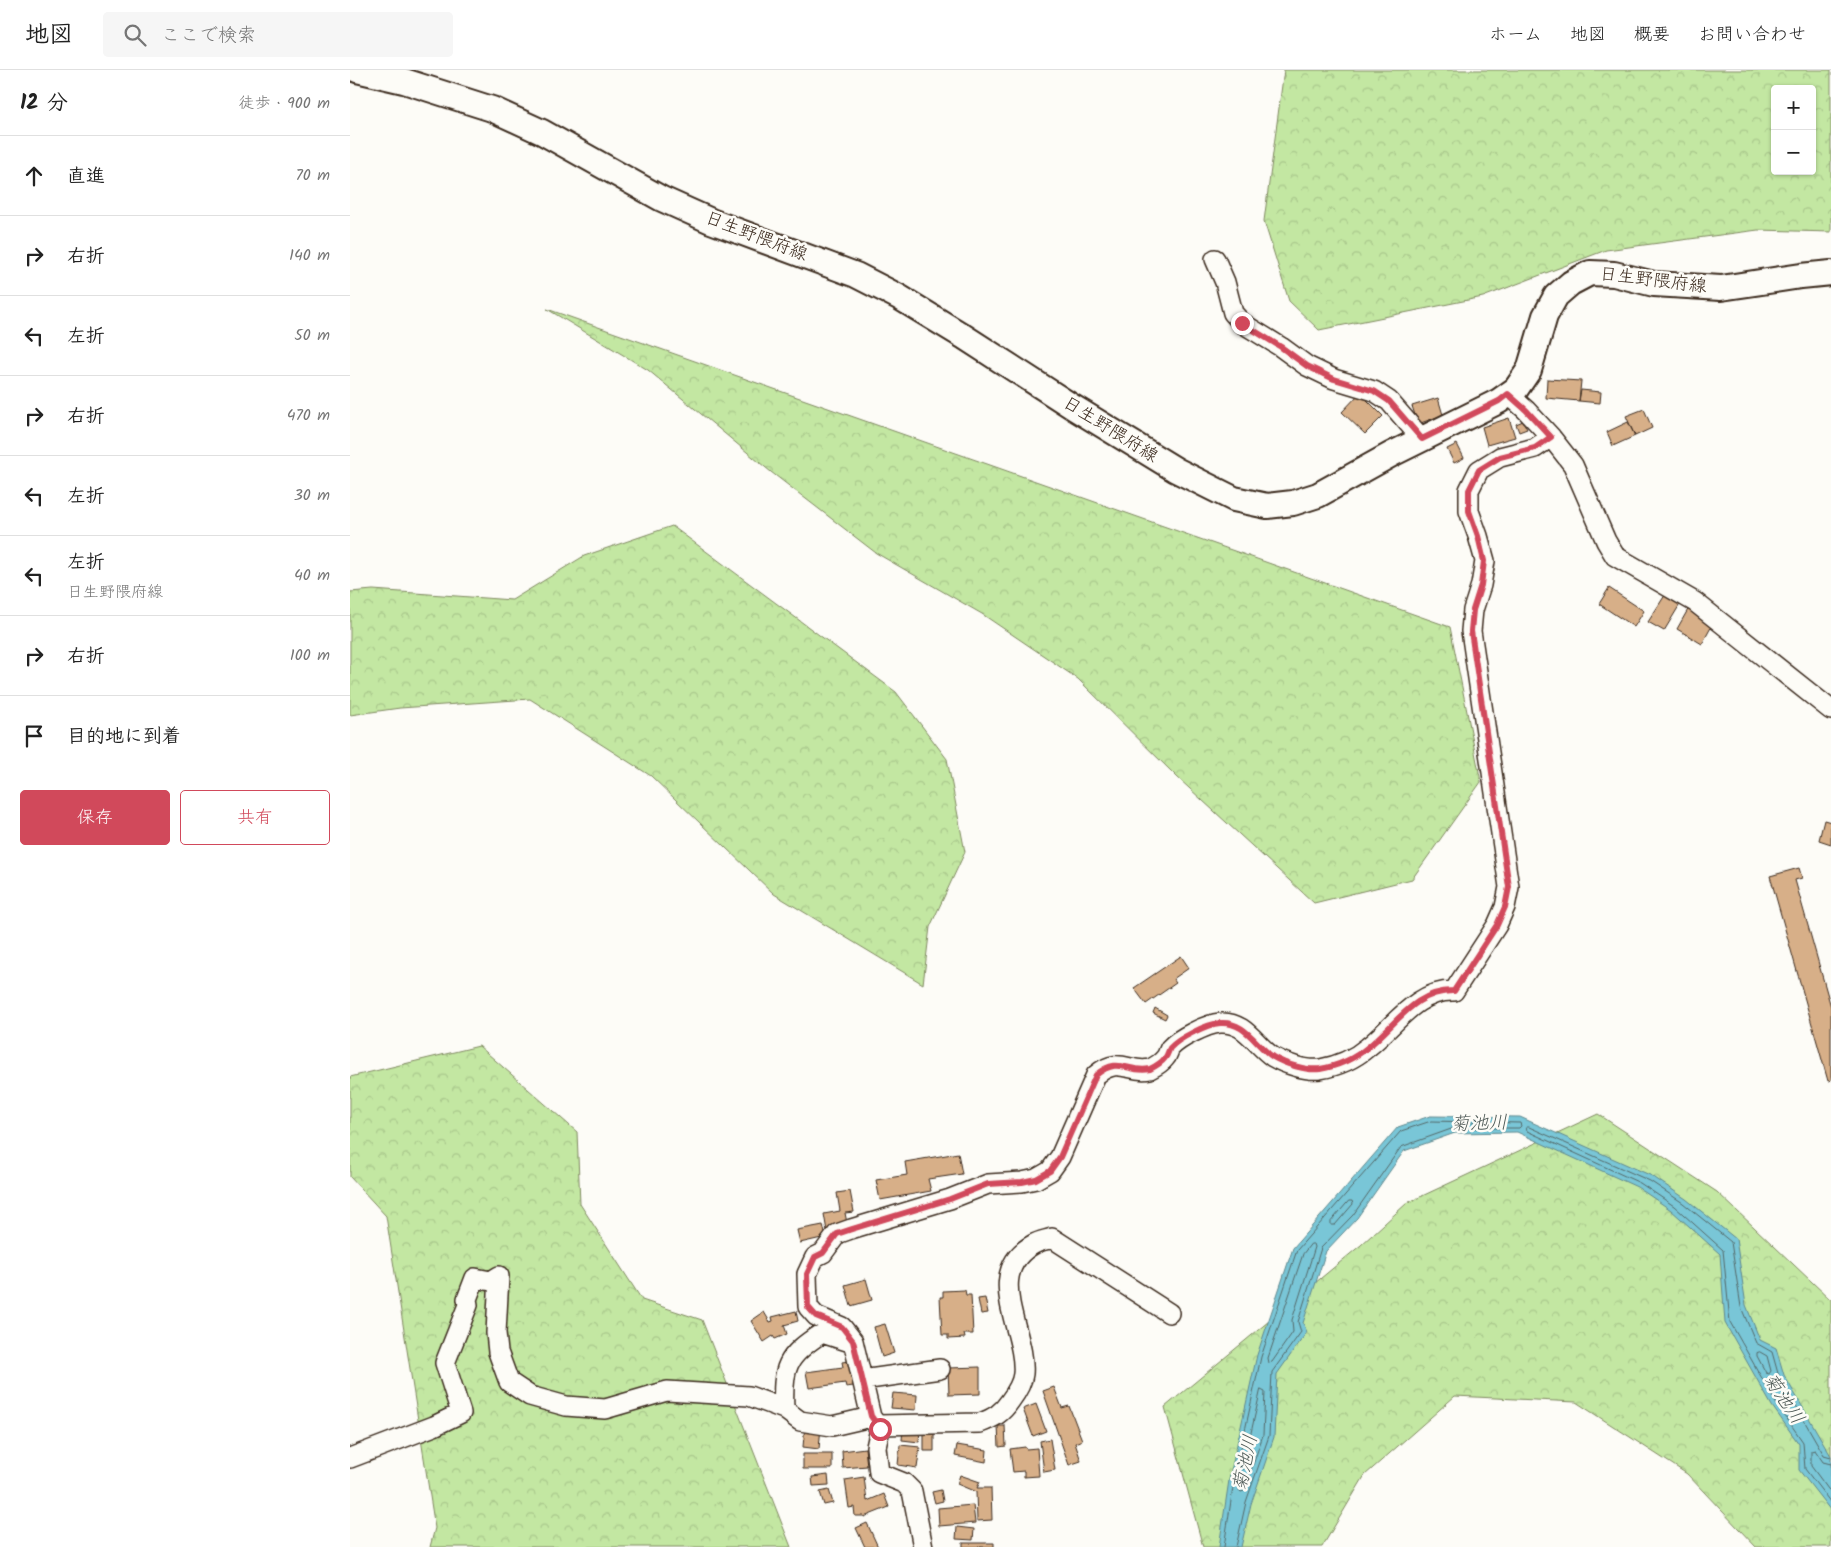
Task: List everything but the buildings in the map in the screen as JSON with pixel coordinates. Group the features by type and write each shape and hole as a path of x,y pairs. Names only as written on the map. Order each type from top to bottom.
{"main road":[{"name":"日生野隈府線","path":"356,70 404,81 492,109 542,132 662,199 711,221 856,274 964,336 1073,407 1176,470 1234,499 1267,506 1292,503 1318,495 1422,439 1499,401 1516,389 1529,370 1545,316 1556,296 1571,283 1590,273 1614,274 1654,284 1721,288 1831,273"}],"street":[{"path":"1215,258 1225,282 1234,313 1242,323 1281,347 1307,366 1334,379 1374,391 1382,396 1389,401 1422,439"},
{"path":"1508,394 1551,437 1573,465 1606,541 1615,556 1695,602 1831,710"},
{"path":"923,1547 912,1491 904,1483 879,1473 876,1447 880,1429 874,1421 854,1344 842,1327 816,1316 808,1307 807,1274 815,1257 823,1253 837,1234 950,1199 988,1184 1022,1182 1036,1179 1050,1171 1060,1157 1096,1075 1105,1067 1124,1065 1140,1069 1151,1068 1166,1058 1170,1048 1200,1028 1222,1022 1236,1025 1248,1033 1272,1056 1294,1066 1318,1070 1344,1063 1368,1047 1420,1000 1441,991 1454,991 1497,925 1505,907 1509,887 1471,631 1473,610 1481,585 1484,561 1469,511 1469,490 1479,470 1500,457 1535,448 1551,437"},
{"path":"350,1458 434,1426 461,1413 445,1363 468,1305 467,1299 475,1278 491,1281 499,1276 496,1333 498,1352 509,1382 530,1396 566,1406 605,1409 667,1391 749,1396 784,1409 800,1422 832,1426 874,1421 980,1423 994,1418 1005,1409 1018,1391 1023,1374 1022,1349 1007,1288 1009,1274 1018,1257 1033,1244 1052,1238 1169,1313"},
{"path":"784,1409 783,1387 785,1370 807,1343 822,1333 854,1344"},
{"path":"862,1380 940,1369"}],"green space":[{"path":"1284,70 1831,70 1831,232 1758,230 1606,250 1483,297 1319,330 1289,301 1264,221"},
{"path":"547,309 1450,627 1481,782 1412,879 1314,903 1177,777 1078,679 982,614 876,553 771,472 648,370"},
{"path":"672,526 896,692 947,759 965,852 930,927 923,984 774,894 651,776 530,699 400,708 350,715 350,592 373,590 512,600 584,556"},
{"path":"479,1046 577,1132 580,1204 642,1300 702,1320 791,1547 430,1547 435,1528 386,1216 350,1177 350,1077"},
{"path":"1598,1114 1717,1192 1831,1300 1831,1547 1756,1547 1687,1474 1576,1402 1455,1396 1365,1475 1322,1547 1203,1547 1165,1407 1361,1245 1407,1203"}],"water":[{"name":"菊池川","path":"1430,1116 1520,1117 1652,1176 1686,1199 1736,1239 1746,1305 1760,1340 1776,1348 1784,1375 1831,1456 1831,1511 1799,1470 1799,1444 1772,1406 1725,1323 1720,1254 1671,1210 1637,1187 1517,1132 1455,1133 1404,1151 1357,1218 1326,1251 1303,1323 1307,1332 1277,1374 1274,1437 1251,1504 1241,1547 1219,1547 1229,1480 1257,1355 1293,1248 1398,1127"}],"route":[{"path":"880,1429 871,1416 853,1341 842,1327 816,1316 808,1307 807,1274 815,1257 823,1253 837,1234 950,1199 988,1184 1022,1182 1036,1179 1050,1171 1060,1157 1096,1075 1105,1067 1124,1065 1140,1069 1151,1068 1166,1058 1170,1048 1200,1028 1222,1022 1236,1025 1248,1033 1272,1056 1294,1066 1318,1070 1344,1063 1368,1047 1420,1000 1441,991 1454,991 1497,925 1505,907 1509,887 1471,631 1473,610 1481,585 1484,561 1469,511 1469,490 1479,470 1500,457 1535,448 1551,437 1508,394 1499,401 1422,439 1389,401 1374,391 1334,379 1307,366 1281,347 1242,323"}]}
